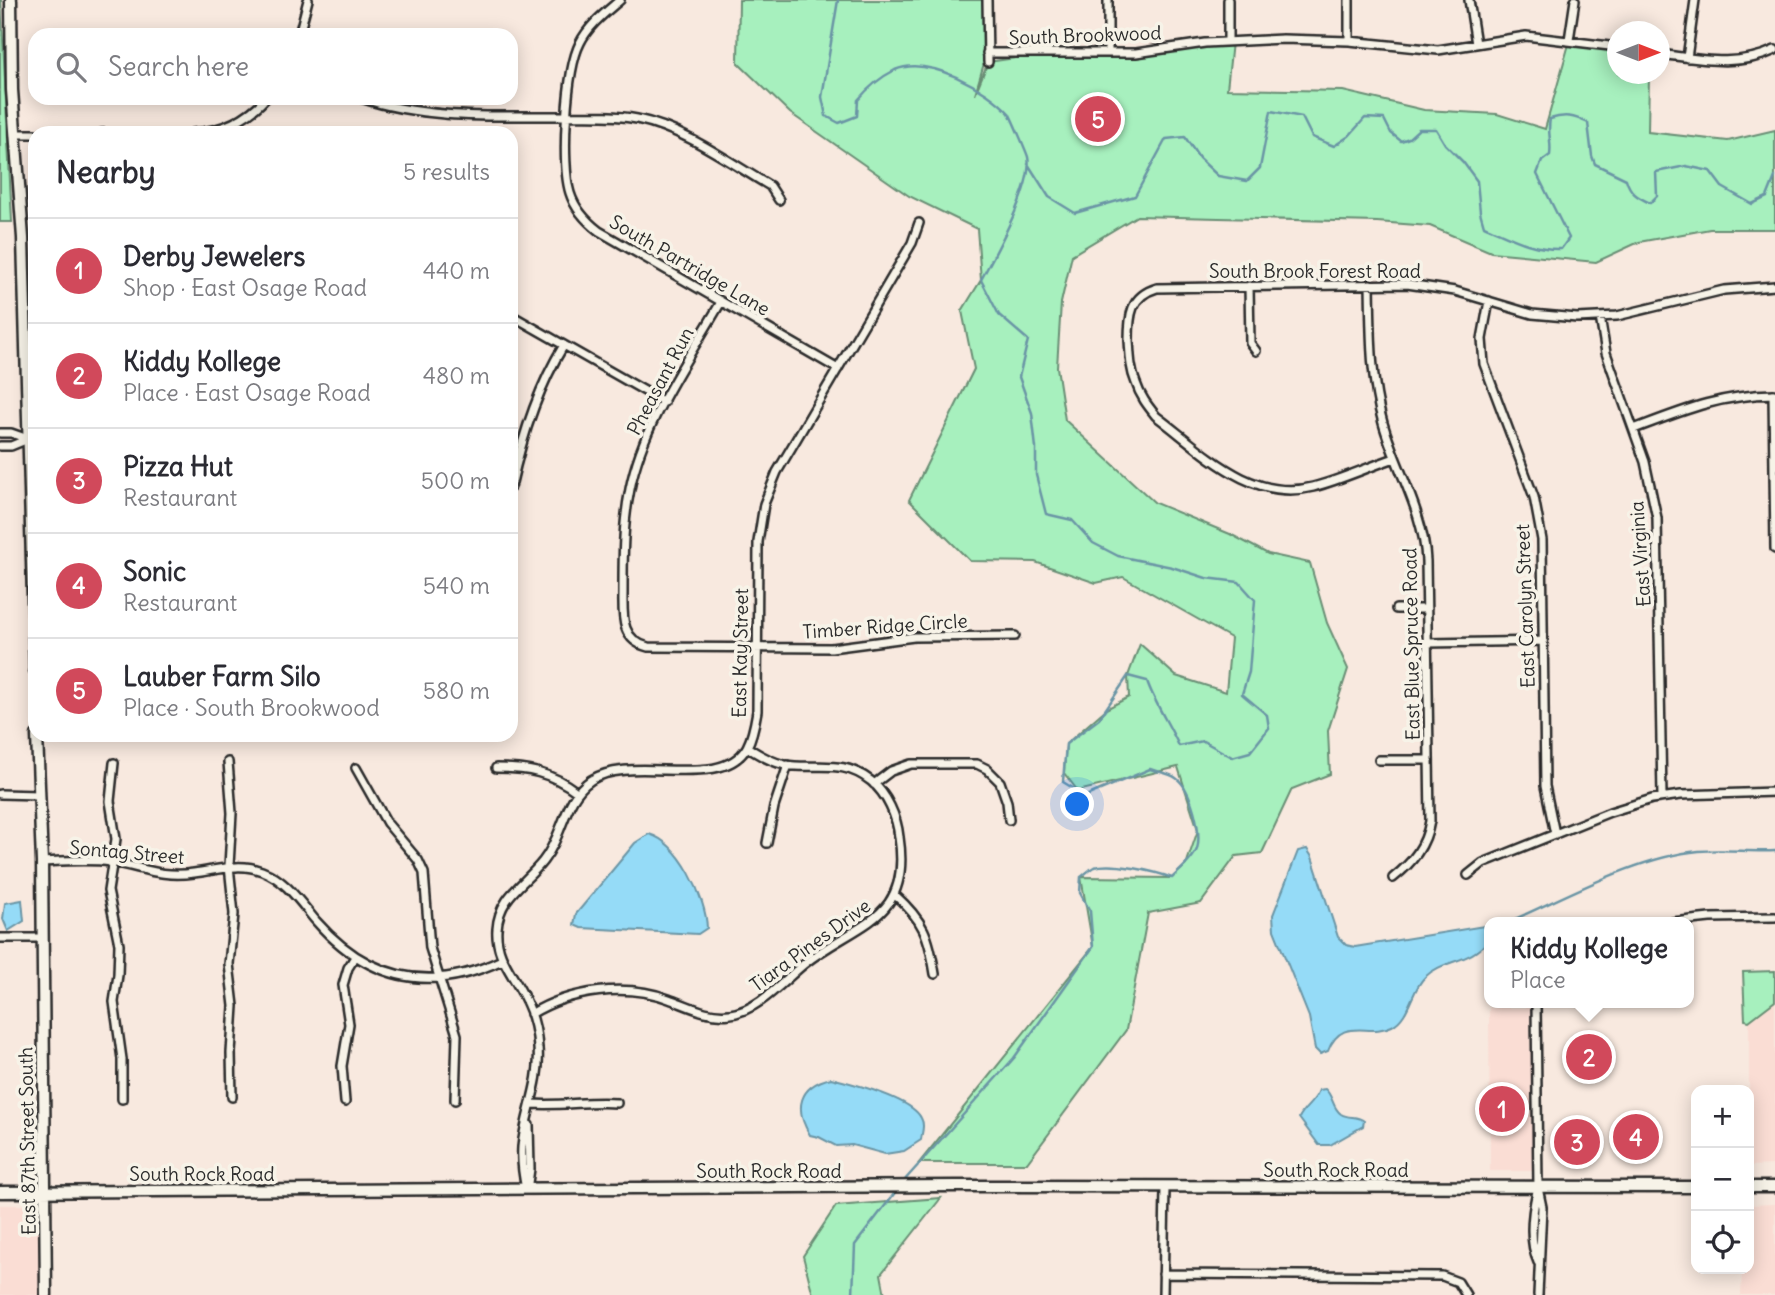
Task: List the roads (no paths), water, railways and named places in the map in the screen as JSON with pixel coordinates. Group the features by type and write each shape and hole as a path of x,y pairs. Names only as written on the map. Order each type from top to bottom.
{"main road":[{"path":"11,0 15,134 28,277"},
{"name":"East 87th Street South","path":"37,742 42,862 46,1295"},
{"name":"South Rock Road","path":"0,1192 955,1186 1691,1187"},
{"path":"1754,1187 1775,1187"}],"street":[{"path":"301,28 307,0"},
{"name":"South Partridge Lane","path":"620,0 595,21 578,45 571,67 567,116 567,182 573,200 583,216 600,231 838,369"},
{"name":"South Brookwood","path":"986,0 988,58 1136,53 1276,39 1349,41 1419,50 1450,49 1526,36 1607,45"},
{"path":"1108,0 1108,53"},
{"path":"1228,0 1228,42"},
{"path":"1349,0 1349,41"},
{"path":"1469,0 1476,44"},
{"path":"1569,40 1575,0"},
{"path":"1687,58 1695,0"},
{"path":"1670,55 1725,62 1742,61 1775,50"},
{"path":"224,126 253,111 259,105"},
{"path":"387,105 458,114 615,116 644,121 664,128 770,186 779,200"},
{"path":"15,134 28,134"},
{"name":"East Kay Street","path":"747,747 757,711 757,555 764,504 778,472 912,243 919,223"},
{"name":"South Brook Forest Road","path":"1395,458 1313,487 1297,490 1256,485 1235,475 1156,416 1139,391 1130,365 1129,318 1134,304 1140,296 1157,288 1370,284 1425,286 1544,315 1600,317 1634,313 1724,290 1775,285"},
{"name":"East Blue Spruce Road","path":"1370,284 1376,396 1382,422 1424,537 1427,609 1430,821 1427,835 1413,860 1393,878"},
{"path":"1249,286 1250,343 1255,351"},
{"name":"East Carolyn Street","path":"1489,301 1483,328 1482,351 1487,372 1534,497 1543,556 1545,786 1555,834"},
{"name":"Pheasant Run","path":"634,641 623,622 623,541 630,487 642,448 664,402 721,302"},
{"name":"East Virginia","path":"1600,317 1611,372 1645,462 1657,518 1662,797"},
{"path":"518,319 664,402"},
{"path":"518,457 550,368 564,345"},
{"path":"1634,429 1714,400 1774,394 1775,549"},
{"path":"0,433 11,433 28,439"},
{"path":"0,446 11,446 28,439"},
{"path":"1396,609 1427,609"},
{"name":"Timber Ridge Circle","path":"634,641 648,647 831,648 914,637 1015,636"},
{"path":"1427,643 1544,641"},
{"path":"527,1189 530,1169 529,1118 539,1063 536,1030 517,984 502,960 497,932 500,911 512,891 533,873 553,847 570,802 577,792 593,779 613,770 713,768 732,761 747,747"},
{"name":"Tiara Pines Drive","path":"531,1014 558,1000 587,992 638,993 667,999 704,1012 740,1012 754,1005 805,962 839,938 875,918 889,905 895,895 902,860 898,830 889,803 874,784 862,775 840,766 788,765 769,760 747,747"},
{"path":"1379,761 1429,760"},
{"path":"228,762 232,813 229,866 234,914 229,964 234,1013 232,1097"},
{"path":"114,763 110,801 116,839 108,891 119,944 114,1002 122,1059 122,1099"},
{"path":"874,784 891,771 911,764 977,764 987,769 1000,782 1007,802 1009,820"},
{"path":"767,843 774,807 788,765"},
{"path":"356,768 387,823 418,860 424,873 430,948 457,1035 455,1100"},
{"path":"495,768 524,768 545,773 577,792"},
{"path":"1468,875 1483,863 1631,804 1662,797 1775,792"},
{"path":"0,794 39,795"},
{"name":"Sontag Street","path":"42,862 94,860 144,872 178,874 229,866 252,867 275,877 285,885 329,935 355,957 372,966 397,975 439,979 470,973 502,960"},
{"path":"895,895 915,915 929,939 934,974"},
{"path":"1694,919 1775,917"},
{"path":"0,938 42,938"},
{"path":"345,1102 342,1066 349,1024 342,985 355,957"},
{"path":"1536,1008 1538,1188 1533,1218 1533,1252 1538,1263 1538,1295"},
{"path":"531,1104 617,1103"},
{"path":"1163,1295 1165,1188"},
{"path":"1163,1274 1449,1277 1458,1282 1466,1295"}],"water":[{"path":"649,834 660,839 681,860 702,902 707,928 698,934 581,928 574,925 576,914 635,843"},
{"path":"1307,849 1312,857 1338,937 1346,945 1355,947 1484,926 1484,945 1474,953 1440,967 1425,977 1403,1016 1392,1026 1374,1030 1348,1030 1334,1040 1328,1051 1320,1054 1315,1049 1309,1017 1274,930 1273,915 1298,851"},
{"path":"22,900 24,921 8,931 3,919 5,903"},
{"path":"831,1078 906,1104 921,1118 921,1140 904,1151 885,1154 852,1145 836,1146 810,1135 802,1116 802,1100 812,1087"},
{"path":"1325,1089 1341,1114 1364,1121 1363,1126 1330,1145 1319,1145 1299,1118 1319,1090"}],"waterway":[{"path":"838,0 822,97 826,116 839,123 857,116 858,100 866,91 895,70 908,67 924,67 956,77 987,94 1009,113 1028,157 1028,169 1012,220 981,280 999,315 1028,340 1019,377 1032,413 1036,475 1046,514 1072,520 1093,543 1118,556 1172,567 1206,578 1239,582 1255,600 1249,672 1242,694 1267,715 1269,728 1250,752 1232,757 1203,741 1179,746 1147,681 1128,676 1099,719 1066,744 1063,782 1086,796 1150,769 1176,778 1191,800 1198,832 1197,849 1172,878 1122,866 1094,867 1081,877 1080,893 1090,911 1093,947 1014,1058 903,1182"},
{"path":"1028,164 1049,197 1075,213 1135,196 1166,139 1185,137 1199,158 1218,176 1247,181 1260,168 1271,111 1302,117 1312,137 1334,146 1349,136 1365,118 1384,119 1391,133 1401,141 1419,129 1436,129 1445,144 1477,181 1484,226 1531,245 1550,249 1561,249 1569,238 1537,174 1542,161 1550,155 1550,119 1569,117 1588,123 1595,164 1626,179 1635,194 1650,203 1657,196 1656,172 1686,166 1710,171 1722,187 1752,204 1767,197 1775,177"},
{"path":"1519,917 1602,879 1651,861 1699,851 1775,851"},
{"path":"853,1295 855,1245 897,1190"}],"place":[{"name":"Lauber Farm Silo","path":"1098,119"},
{"name":"Kiddy Kollege","path":"1589,1057"},
{"name":"Derby Jewelers","path":"1502,1109"},
{"name":"Sonic","path":"1636,1137"},
{"name":"Pizza Hut","path":"1577,1142"}]}
